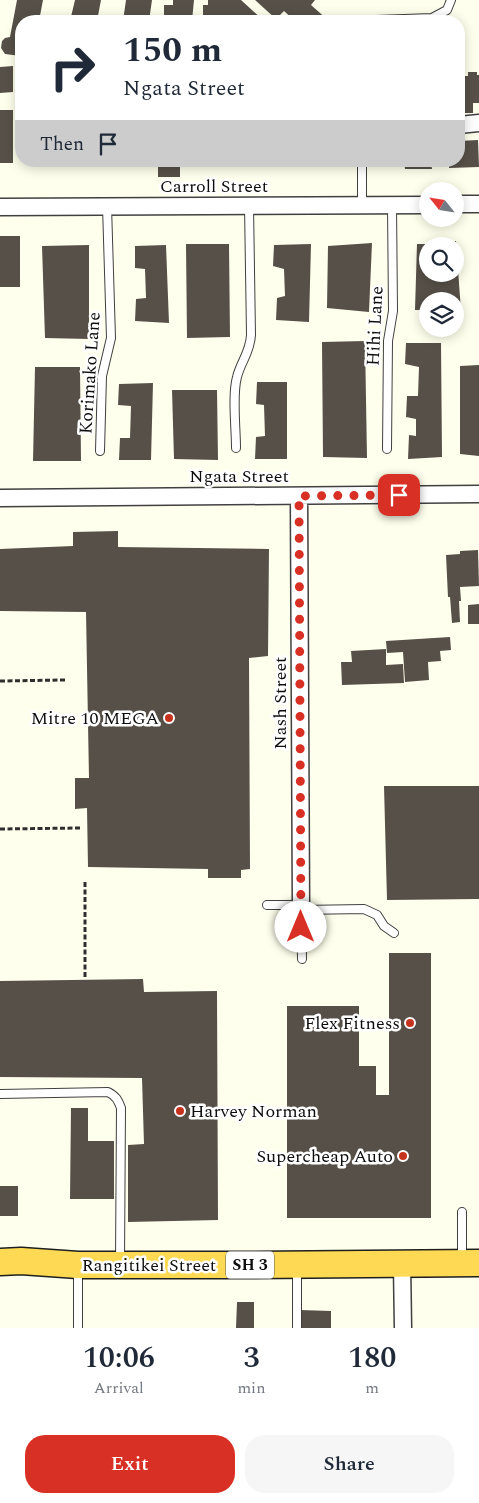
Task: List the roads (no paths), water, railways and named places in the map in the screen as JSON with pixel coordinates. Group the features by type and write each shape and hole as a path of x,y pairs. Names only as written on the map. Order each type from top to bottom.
{"highway":[{"name":"Rangitikei Street","path":"0,1262 22,1261 78,1265 470,1263"}],"street":[{"path":"465,124 479,123"},
{"path":"464,204 479,204"},
{"name":"Carroll Street","path":"0,207 419,205"},
{"name":"Ngata Street","path":"0,498 479,494"},
{"name":"Nash Street","path":"299,496 301,907"},
{"path":"402,1264 403,1328"}],"lane":[{"path":"438,15 447,10 451,0"},
{"path":"362,167 362,204"},
{"name":"Hihi Lane","path":"387,449 388,341 393,311 392,205"},
{"name":"Korimako Lane","path":"100,451 102,376 111,338 107,206"},
{"path":"236,448 237,376 248,353 251,335 249,206"},
{"path":"267,905 364,909 377,914 384,926 394,933"},
{"path":"301,907 302,959"},
{"path":"0,1094 108,1092 119,1101 121,1108 120,1265"},
{"path":"462,1212 470,1263"},
{"path":"78,1265 78,1328"},
{"path":"296,1328 297,1265"}],"place":[{"name":"Mitre 10 MEGA","path":"169,718"},
{"name":"Flex Fitness","path":"410,1023"},
{"name":"Harvey Norman","path":"180,1111"},
{"name":"Supercheap Auto","path":"403,1156"}]}
